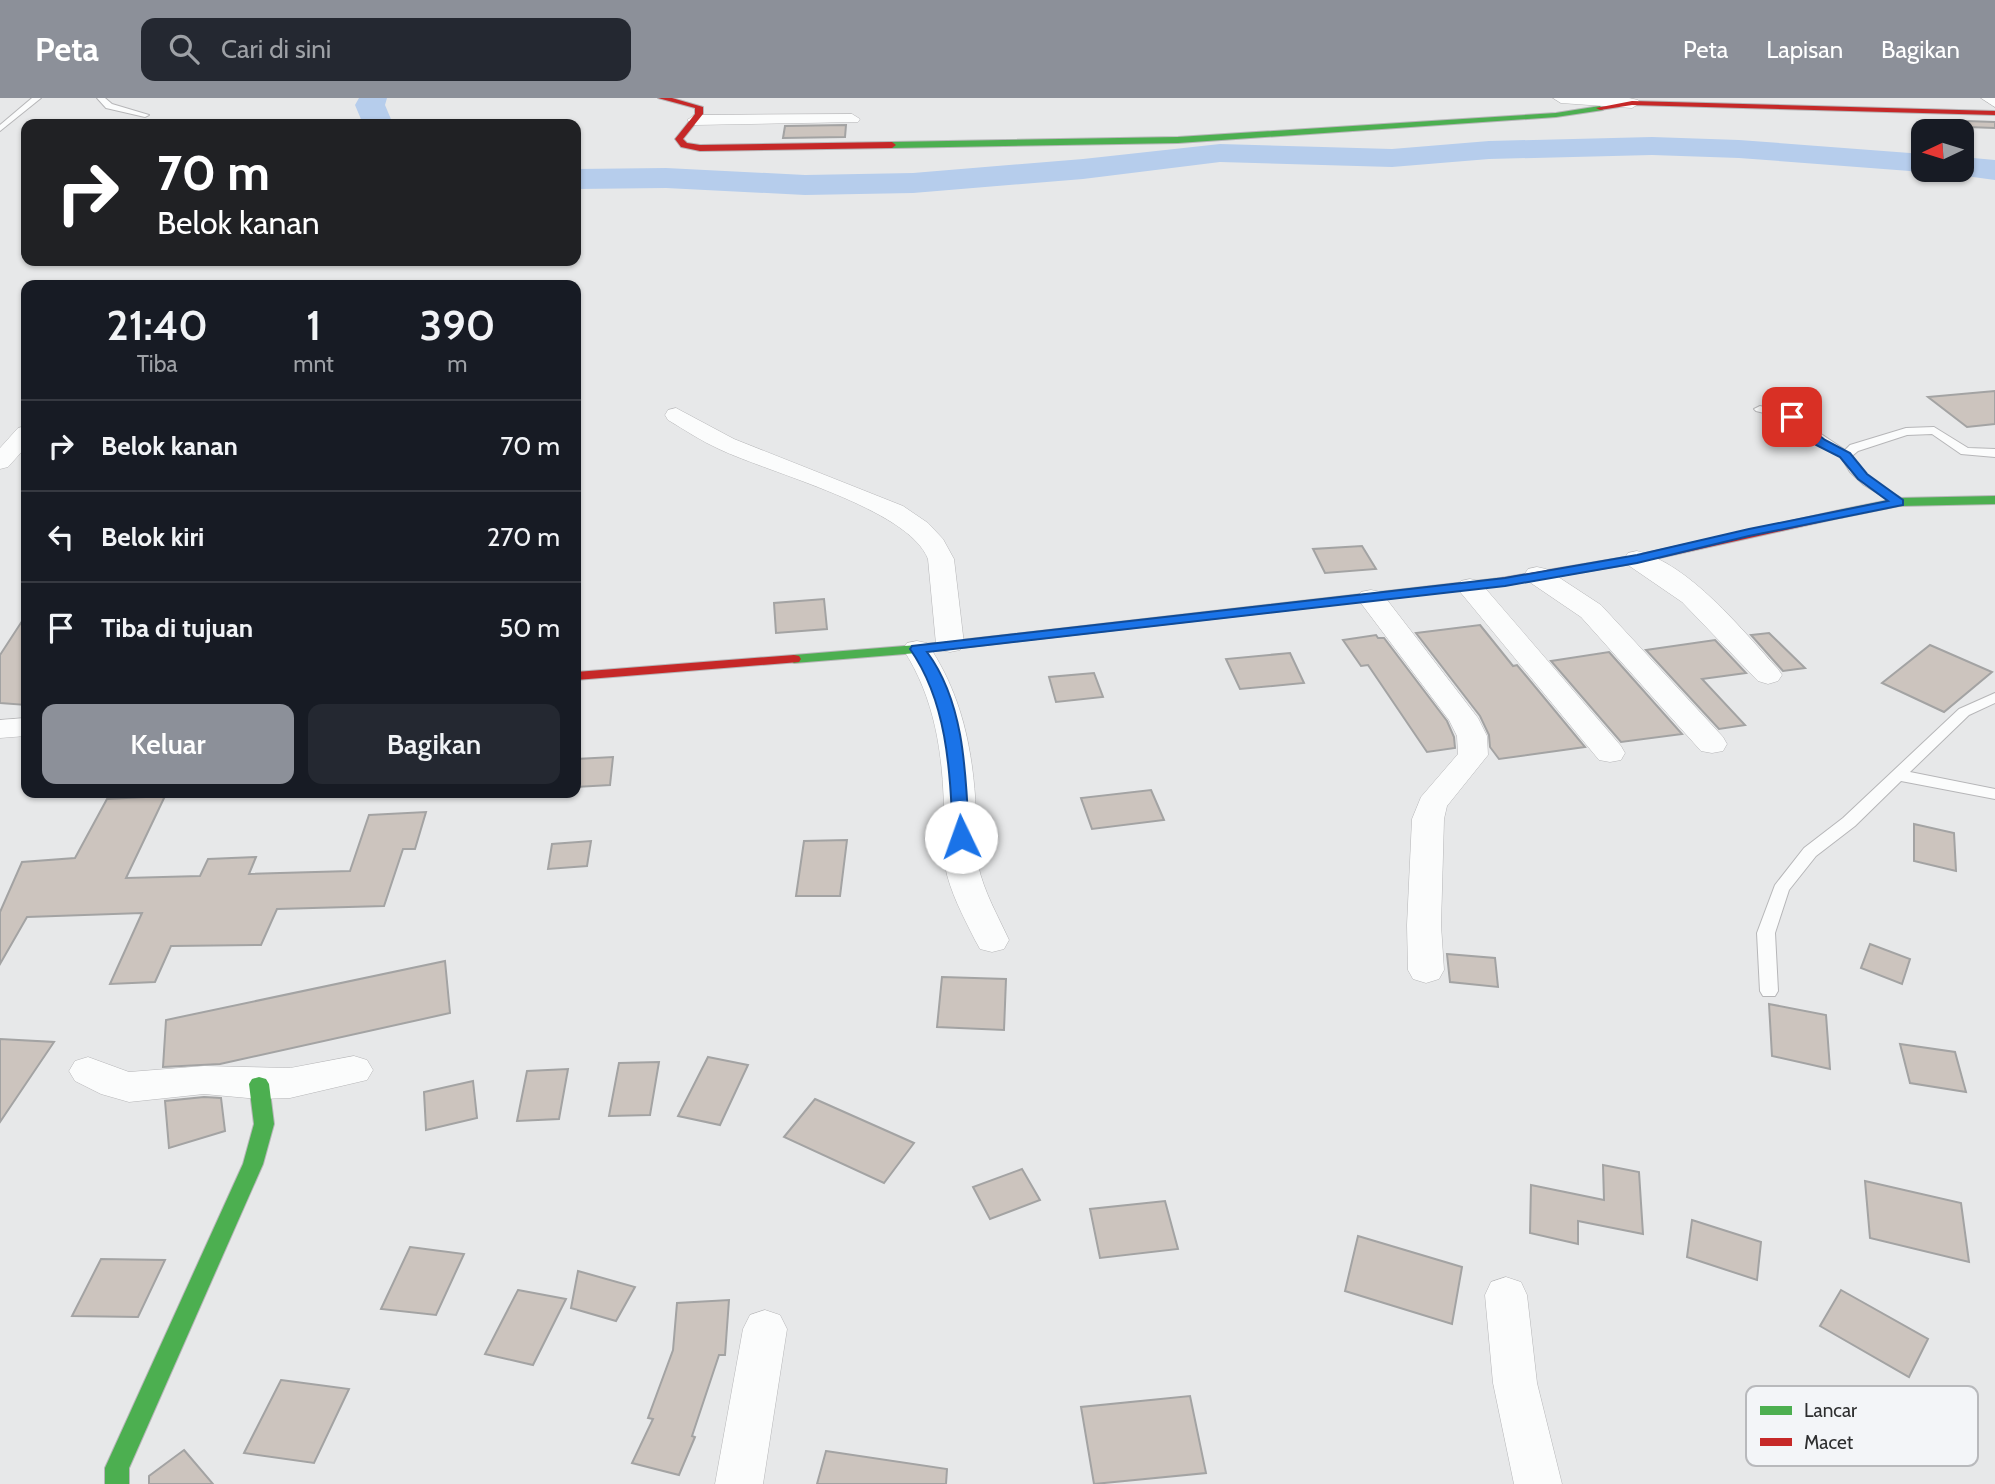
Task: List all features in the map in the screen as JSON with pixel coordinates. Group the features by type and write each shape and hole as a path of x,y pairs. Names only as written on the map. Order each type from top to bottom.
{"street":[{"path":"662,98 697,105 700,111 679,139 690,148 1178,140 1556,115 1632,103"},
{"path":"1561,98 1632,103 1995,113"},
{"path":"1989,98 1995,102"},
{"path":"695,120 822,112 852,119"},
{"path":"815,146 822,112"},
{"path":"676,415 726,444 894,511 916,526 939,552 944,575 950,644"},
{"path":"0,462 21,439"},
{"path":"581,676 917,649 1470,587 1637,559 1899,502 1995,500"},
{"path":"1637,559 1663,572 1693,595 1768,675"},
{"path":"1537,575 1591,611 1712,744"},
{"path":"1470,587 1610,753"},
{"path":"1371,598 1464,718 1472,736 1473,755 1432,804 1428,819 1424,925 1426,970"},
{"path":"917,649 931,668 945,702 958,781 962,864 969,891 992,940"},
{"path":"0,729 21,727"},
{"path":"88,1071 114,1084 129,1087 204,1080 289,1083 354,1070"},
{"path":"117,1484 117,1468 253,1164 264,1130 265,1106 260,1084"},
{"path":"1506,1295 1515,1382 1538,1484"},
{"path":"739,1484 765,1329"}],"lane":[{"path":"0,129 37,98"},
{"path":"101,98 109,106 145,115"},
{"path":"1760,409 1792,417 1821,443 1846,456 1862,477 1899,502"},
{"path":"1846,456 1854,448 1920,429 1934,430 1965,451 1992,456"},
{"path":"1769,991 1766,933 1781,889 1810,852 1849,822 1964,712 1995,697"},
{"path":"1898,775 1995,794"}],"building":[{"path":"1974,121 1995,122 1995,128 1974,127"},
{"path":"846,125 845,137 783,138 785,126"},
{"path":"1995,391 1995,424 1967,427 1928,397"},
{"path":"1362,546 1376,569 1325,573 1313,549"},
{"path":"824,599 827,629 776,633 774,603"},
{"path":"21,623 21,705 0,703 0,655"},
{"path":"1480,625 1585,747 1499,759 1490,747 1489,735 1480,716 1416,633"},
{"path":"1769,633 1805,668 1783,671 1751,635"},
{"path":"1376,635 1378,638 1384,638 1447,721 1454,737 1455,748 1427,752 1368,665 1361,666 1343,640"},
{"path":"1715,640 1746,673 1702,679 1745,725 1719,729 1646,650"},
{"path":"1930,645 1992,672 1944,712 1882,683"},
{"path":"1609,652 1682,734 1621,742 1551,661"},
{"path":"1290,653 1304,683 1240,689 1226,659"},
{"path":"1094,673 1103,697 1056,702 1049,677"},
{"path":"613,757 610,785 581,787 581,759"},
{"path":"1151,790 1164,820 1092,829 1081,798"},
{"path":"164,798 126,878 200,876 208,859 256,857 249,874 350,871 369,815 426,812 415,849 403,849 384,906 277,909 261,945 171,946 155,982 110,984 142,913 27,917 0,964 0,912 22,862 75,858 107,799"},
{"path":"1914,824 1954,833 1956,871 1914,861"},
{"path":"847,840 840,896 796,896 804,841"},
{"path":"591,841 587,866 548,869 552,844"},
{"path":"1870,944 1910,959 1902,984 1861,968"},
{"path":"1447,954 1495,958 1498,987 1450,982"},
{"path":"445,961 450,1013 220,1064 163,1067 166,1020"},
{"path":"942,977 1006,979 1004,1030 937,1027"},
{"path":"1769,1004 1826,1015 1830,1069 1772,1056"},
{"path":"0,1039 54,1042 0,1122"},
{"path":"1900,1044 1955,1052 1966,1092 1910,1083"},
{"path":"708,1057 748,1065 720,1125 678,1116"},
{"path":"659,1062 650,1115 609,1116 619,1063"},
{"path":"568,1069 559,1119 517,1121 527,1071"},
{"path":"473,1081 477,1118 426,1130 424,1092"},
{"path":"221,1098 225,1131 169,1148 165,1101"},
{"path":"815,1099 914,1143 884,1183 784,1137"},
{"path":"1603,1165 1639,1172 1643,1234 1578,1221 1578,1244 1530,1233 1531,1185 1604,1200"},
{"path":"1022,1169 1040,1200 990,1219 973,1187"},
{"path":"1865,1181 1961,1203 1969,1262 1870,1238"},
{"path":"1165,1201 1178,1249 1100,1258 1090,1209"},
{"path":"1692,1220 1761,1242 1757,1280 1687,1257"},
{"path":"1358,1236 1462,1267 1452,1324 1345,1291"},
{"path":"410,1247 464,1254 436,1315 381,1309"},
{"path":"101,1259 165,1260 138,1317 72,1316"},
{"path":"578,1271 635,1287 616,1321 571,1308"},
{"path":"518,1290 566,1299 533,1365 485,1354"},
{"path":"1841,1290 1928,1339 1909,1377 1820,1326"},
{"path":"729,1300 725,1355 719,1355 692,1436 695,1437 679,1475 632,1463 653,1419 648,1418 673,1350 677,1303"},
{"path":"281,1380 349,1389 314,1463 244,1453"},
{"path":"1190,1396 1206,1473 1094,1484 1081,1407"},
{"path":"184,1450 213,1484 149,1484 149,1476"},
{"path":"826,1451 947,1469 946,1484 817,1484"}],"waterway":[{"path":"373,98 370,105 376,119"},
{"path":"581,179 666,178 805,185 913,183 1083,169 1220,153 1392,158 1489,150 1652,146 1739,149 1911,162"},
{"path":"1974,168 1995,170"}],"traffic: fast":[{"path":"892,145 1178,140 1556,115 1600,108"},
{"path":"1840,514 1899,502 1995,500"},
{"path":"794,659 917,649 1501,582"},
{"path":"117,1484 117,1468 253,1164 264,1124 259,1084"}],"traffic: jam":[{"path":"662,98 699,107 699,114 679,139 684,145 700,148 892,145"},
{"path":"1600,108 1632,103 1995,113"},
{"path":"1501,582 1637,559 1840,514"},
{"path":"581,676 794,659"}],"route":[{"path":"961,837 958,781 945,702 931,668 917,649 1505,582 1637,559 1899,502 1862,477 1846,456 1821,443 1792,417"}]}
